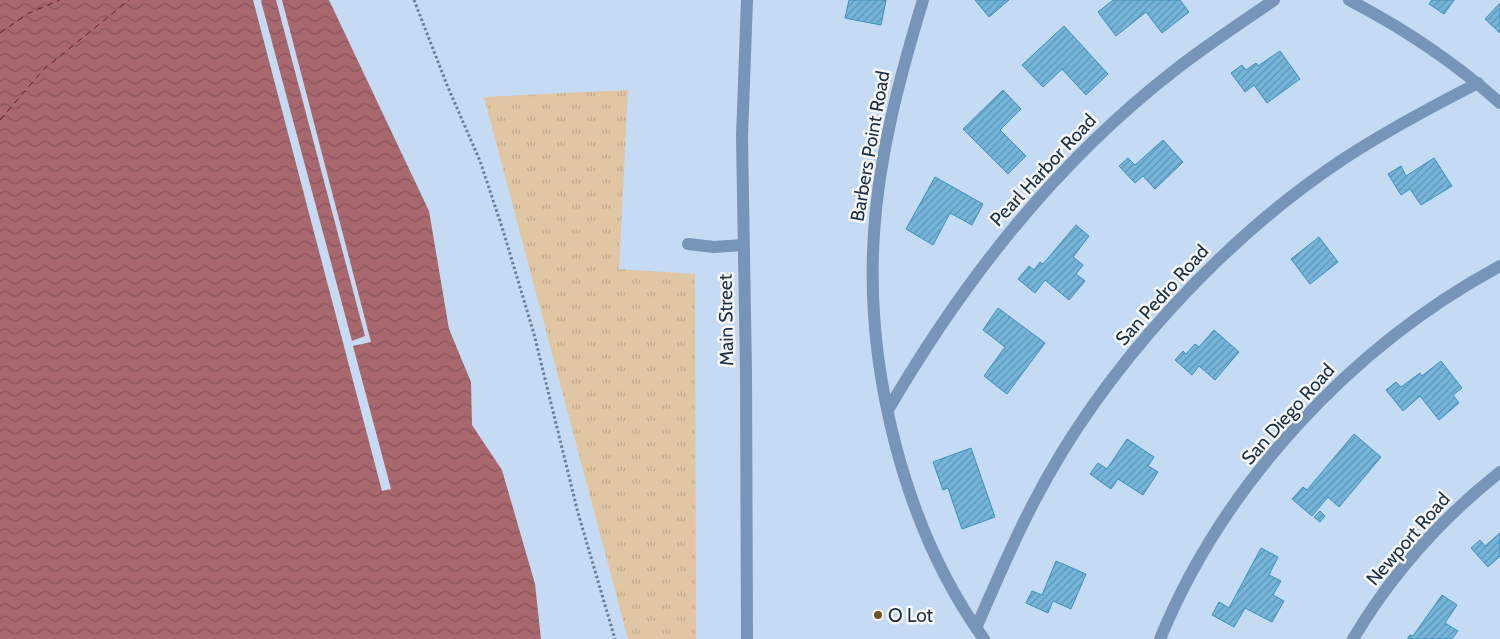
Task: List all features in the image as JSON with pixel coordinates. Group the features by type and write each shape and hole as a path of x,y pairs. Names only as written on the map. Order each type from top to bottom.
{"street":[{"name":"Main Street","path":"747,0 742,136 746,372 747,639"},
{"name":"Barbers Point Road","path":"923,0 892,111 880,175 874,233 873,287 876,330 888,410 897,452 912,500 950,583 984,639"},
{"name":"Pearl Harbor Road","path":"888,410 915,363 968,286 1006,236 1063,172 1102,132 1174,70 1274,0"},
{"path":"1348,0 1419,41 1478,83 1500,102"},
{"name":"San Pedro Road","path":"976,628 1011,548 1069,443 1105,390 1140,346 1184,296 1222,256 1303,188 1344,158 1385,133 1478,83"},
{"path":"688,244 714,247 743,245"},
{"name":"San Diego Road","path":"1160,639 1187,581 1218,529 1286,438 1361,363 1440,303 1500,266"},
{"name":"Newport Road","path":"1353,639 1369,613 1402,568 1476,491 1500,472"}],"path":[{"path":"414,0 447,85 480,161 502,227 534,334 578,513 615,639"}],"green space":[{"path":"628,90 619,269 695,274 696,639 628,639 484,97"}],"water":[{"path":"0,0 329,0 429,211 449,329 471,382 472,425 502,470 535,584 541,639 0,639"}],"pier":[{"path":"253,0 262,0 352,341 365,336 276,0 282,0 371,342 353,346 391,489 382,491"}],"building":[{"path":"849,0 886,0 881,25 845,18"},
{"path":"975,0 1009,0 989,17"},
{"path":"1113,0 1180,0 1189,12 1162,33 1146,12 1116,36 1098,12"},
{"path":"1432,0 1454,0 1444,14 1429,4"},
{"path":"1500,3 1500,33 1485,19"},
{"path":"1064,26 1108,74 1086,95 1062,69 1043,87 1022,65"},
{"path":"1280,51 1300,79 1267,103 1254,85 1245,92 1231,73 1242,65 1246,70 1256,63 1258,66"},
{"path":"1003,90 1021,109 1000,130 1026,156 1008,174 963,129"},
{"path":"1163,140 1183,162 1155,189 1143,176 1135,183 1119,166 1128,158 1135,165"},
{"path":"1434,158 1452,186 1421,205 1410,189 1401,195 1388,174 1401,166 1406,176"},
{"path":"935,177 983,204 972,225 950,213 933,245 906,229"},
{"path":"1076,225 1089,236 1073,257 1083,265 1076,274 1085,281 1069,300 1045,280 1035,293 1018,279 1029,266 1034,270 1040,262 1043,264"},
{"path":"1319,237 1338,262 1310,284 1291,259"},
{"path":"998,308 1045,343 1007,394 984,376 1005,347 983,330"},
{"path":"1214,330 1239,352 1215,380 1199,366 1192,375 1175,360 1183,351 1186,354 1195,344 1199,347"},
{"path":"1441,361 1462,388 1453,395 1459,403 1439,420 1420,396 1403,411 1386,390 1396,382 1401,387 1420,373 1422,376"},
{"path":"1354,434 1381,457 1339,507 1328,497 1312,516 1292,499 1303,487 1307,490"},
{"path":"1127,439 1154,457 1148,466 1158,472 1143,495 1118,479 1111,489 1090,474 1098,463 1107,469"},
{"path":"971,448 995,517 962,529 948,488 943,490 933,462"},
{"path":"1320,511 1325,516 1320,522 1314,517"},
{"path":"1500,533 1500,556 1488,567 1471,548 1480,540 1485,546"},
{"path":"1261,548 1278,557 1269,575 1281,581 1273,595 1284,601 1272,622 1245,608 1234,627 1212,615 1219,602 1229,608"},
{"path":"1056,561 1086,574 1071,609 1053,601 1048,613 1026,603 1032,591 1042,595"},
{"path":"1442,595 1457,605 1445,623 1458,631 1452,639 1407,639 1410,635 1413,636"}],"ferry route":[{"path":"0,33 29,13 60,0"},
{"path":"0,120 43,70 129,0"}],"place":[{"name":"O Lot","path":"878,615"}]}
